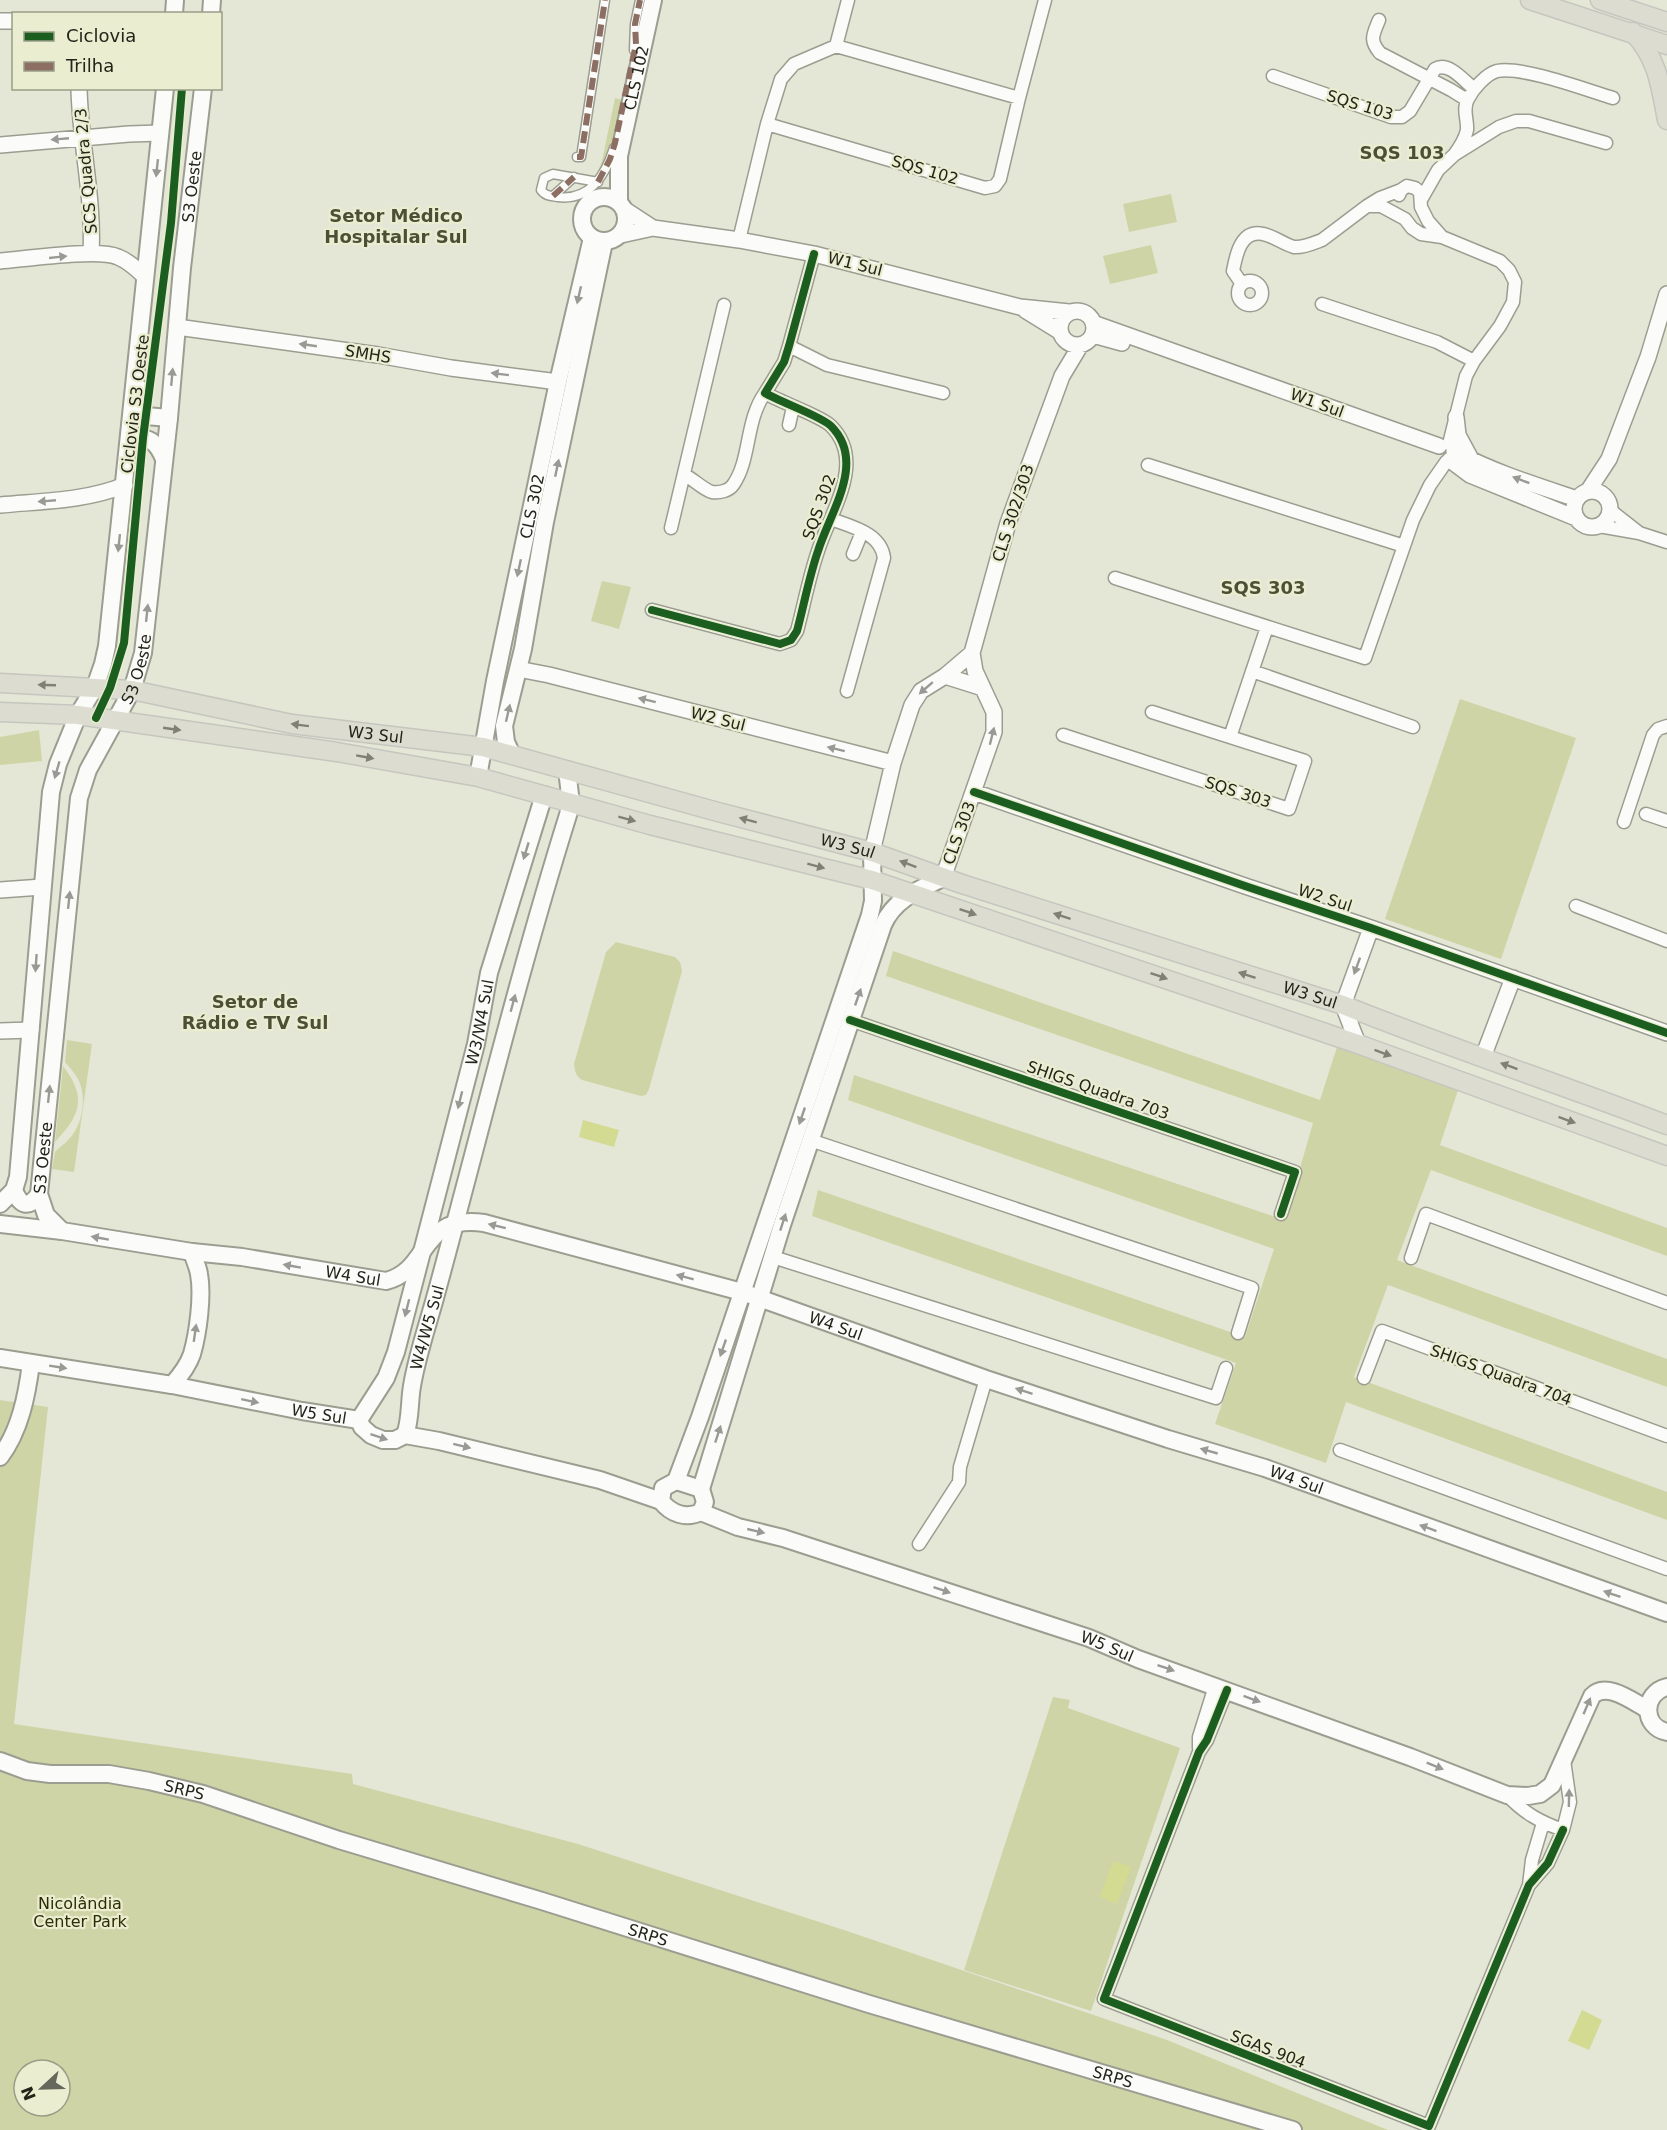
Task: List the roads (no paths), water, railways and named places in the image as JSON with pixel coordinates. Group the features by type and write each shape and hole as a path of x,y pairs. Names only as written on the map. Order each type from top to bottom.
{"main road":[{"name":"CLS 102","path":"621,205 619,156 653,0"},
{"path":"1530,0 1667,45"},
{"path":"1599,0 1667,22"},
{"path":"1633,32 1646,49 1656,68 1667,120"},
{"name":"S3 Oeste","path":"0,1204 14,1191 20,1166 51,792 58,764 78,716 95,687 107,645 165,90"},
{"name":"S3 Oeste","path":"62,1231 46,1215 39,1194 79,798 88,770 132,690 143,653 202,90"},
{"name":"CLS 102","path":"599,189 619,156"},
{"path":"599,189 621,205 627,218 626,227 614,240 598,240 585,230 582,215 599,189"},
{"name":"CLS 302","path":"478,777 495,681 558,382 598,240"},
{"name":"CLS 302","path":"512,755 506,742 504,726 523,649 598,240"},
{"path":"134,373 141,406 146,416 169,418"},
{"path":"130,437 154,442 164,459"},
{"path":"495,681 519,669"},
{"name":"W3 Sul","path":"0,683 132,690 292,724 483,747 872,852 944,878 1343,1005 1664,1124"},
{"name":"W3 Sul","path":"0,712 78,716 337,752 478,777 650,825 872,880 1358,1044 1667,1156"},
{"path":"337,752 335,744 343,737 379,733"},
{"name":"W3/W4 Sul","path":"456,1222 533,930 571,803 567,770"},
{"name":"W3/W4 Sul","path":"421,1251 476,1044 489,972 543,795"},
{"path":"713,839 708,824 718,812"},
{"path":"872,852 873,901 861,966 850,1020 823,1078 810,1140 701,1489 705,1502 701,1512 687,1516 666,1508 661,1501 663,1488 676,1480 700,1417 742,1292 823,1078 861,966 893,907 912,893 944,878"},
{"path":"513,894 520,902 528,906 541,903"},
{"path":"507,915 518,915 533,930"},
{"path":"1104,957 1120,950 1124,935"},
{"path":"479,1022 485,1029 506,1030"},
{"path":"476,1044 502,1049"},
{"path":"1645,1148 1646,1134 1664,1124"},
{"path":"438,1188 451,1194 465,1192"},
{"path":"14,1191 17,1199 28,1204 34,1201 39,1194"},
{"name":"W4 Sul","path":"0,1224 62,1231 192,1252 242,1257 386,1281 400,1276 434,1236 456,1222 470,1221 494,1225 761,1298 986,1379 1168,1439 1265,1468 1667,1613"},
{"name":"W4/W5 Sul","path":"405,1435 409,1424 412,1386 456,1222"},
{"name":"W4/W5 Sul","path":"359,1420 386,1377 396,1352 421,1251"},
{"path":"172,1385 187,1365 196,1335 201,1290 199,1272 192,1252"},
{"path":"396,1352 406,1361 419,1358"},
{"name":"W5 Sul","path":"0,1358 172,1385 359,1420 362,1427 371,1435 383,1440 395,1440 405,1435 439,1441 600,1480 661,1501"},
{"path":"0,1457 10,1443 19,1420 28,1388 31,1363"},
{"path":"676,1480 701,1489"},
{"name":"W5 Sul","path":"701,1512 738,1527 783,1538 1070,1631 1507,1795 1540,1794 1552,1785 1592,1696 1597,1691 1602,1689 1610,1691 1647,1709"},
{"path":"1667,1687 1656,1691 1647,1709 1654,1727 1667,1732"},
{"name":"SRPS","path":"0,1761 27,1771 50,1774 109,1774 203,1794 339,1839 542,1900 869,2004 1293,2130"}],"street":[{"path":"577,157 581,157 605,0"},
{"path":"599,189 615,143 636,44 635,24 640,0"},
{"path":"836,46 848,0"},
{"name":"SQS 102","path":"767,124 985,188 994,186 1000,179 1045,0"},
{"path":"1379,20 1373,35 1373,45 1380,53 1429,78 1471,95"},
{"path":"739,240 767,124 781,79 794,64 836,46 1019,98"},
{"path":"1429,78 1435,69 1441,66 1448,67 1471,95"},
{"path":"1242,284 1233,271 1238,249 1250,236 1261,233 1296,247 1312,244 1322,240 1380,198 1438,170 1454,155 1463,142 1467,129 1465,109 1471,95 1496,72 1519,70 1613,99"},
{"name":"SQS 103","path":"1273,76 1391,117 1402,117 1410,111 1429,78"},
{"name":"SCS Quadra 2/3","path":"79,90 92,232 91,254"},
{"path":"1454,155 1499,127 1516,120 1530,121 1606,143"},
{"path":"1467,129 1484,137"},
{"path":"0,145 160,133"},
{"path":"1400,216 1416,213 1438,170"},
{"path":"553,174 574,177 599,189 573,198 545,195 541,190 544,178 553,174"},
{"path":"553,196 574,177"},
{"path":"1404,188 1415,188 1420,192 1428,221 1442,237"},
{"path":"1400,216 1395,202 1404,188"},
{"name":"W1 Sul","path":"621,205 653,228"},
{"path":"1115,578 1365,658 1413,520 1444,452 1466,376 1513,302 1515,282 1509,270 1500,261 1442,237 1421,234 1400,216 1381,207 1367,206"},
{"name":"W1 Sul","path":"621,235 653,228 739,240 814,254 1020,307 1069,312"},
{"path":"0,261 109,254 119,257 144,276"},
{"path":"685,475 712,492 727,491 733,485 741,467 757,404 784,362 814,254"},
{"path":"1667,294 1648,357 1609,459 1582,495 1574,511 1576,518 1586,526 1639,533 1667,542"},
{"path":"1322,304 1437,342 1474,361"},
{"path":"670,528 685,475 724,305"},
{"name":"W1 Sul","path":"1020,307 1062,335"},
{"path":"1081,311 1086,314 1093,329 1085,344 1074,346 1062,335 1061,320 1069,312 1081,311"},
{"name":"SMHS","path":"177,327 558,382"},
{"name":"W1 Sul","path":"1093,329 1156,354 1472,461 1537,486 1582,495"},
{"name":"CLS 302/303","path":"1062,335 1062,376"},
{"path":"789,346 827,365 943,393"},
{"name":"CLS 302/303","path":"972,653 1008,523 1062,376 1080,346"},
{"name":"SQS 302","path":"652,610 780,644 791,640 797,631 818,550 846,478 847,457 842,440 830,424 765,393"},
{"path":"789,425 793,407"},
{"path":"1455,417 1458,435 1472,461"},
{"name":"W1 Sul","path":"1444,452 1470,474 1576,518"},
{"path":"1599,526 1605,522 1608,504 1609,459"},
{"path":"1148,465 1404,546"},
{"path":"0,505 78,498 125,485"},
{"path":"1582,495 1595,491 1639,533"},
{"name":"SQS 302","path":"831,519 876,539 883,549 884,558 847,690"},
{"path":"853,554 862,531"},
{"path":"1230,737 1267,627"},
{"path":"523,649 544,674"},
{"path":"872,852 893,763 912,705 921,691 945,676 972,653"},
{"name":"CLS 303","path":"944,878 994,732 994,712 975,671 972,653"},
{"name":"W2 Sul","path":"519,669 893,763"},
{"path":"1252,671 1413,727"},
{"path":"945,676 983,688"},
{"name":"SQS 303","path":"1064,735 1289,809 1305,761 1152,712"},
{"path":"1624,822 1653,735 1658,729 1667,726"},
{"name":"W2 Sul","path":"974,792 1371,928 1667,1033"},
{"path":"1646,814 1667,821"},
{"path":"0,890 42,887"},
{"path":"1576,906 1667,941"},
{"path":"1358,1044 1343,1005 1371,928"},
{"path":"1483,1057 1513,978"},
{"name":"SHIGS Quadra 703","path":"850,1020 1295,1172 1281,1214"},
{"path":"0,1031 31,1030"},
{"path":"810,1140 1252,1288 1238,1333"},
{"path":"1411,1258 1426,1214 1667,1303"},
{"path":"773,1257 1216,1398 1226,1368"},
{"name":"SHIGS Quadra 704","path":"1364,1378 1382,1331 1667,1436"},
{"path":"919,1544 959,1482 960,1467 986,1379"},
{"path":"1340,1450 1667,1569"},
{"name":"SGAS 904","path":"1221,1688 1199,1737 1199,1752 1104,1999 1429,2126 1529,1885 1532,1860 1543,1823"},
{"path":"1563,1830 1570,1802 1564,1760"},
{"name":"W5 Sul","path":"1507,1795 1520,1809 1543,1823 1563,1830"},
{"name":"SGAS 904","path":"1529,1885 1548,1863 1563,1830"}],"district":[{"name":"SQS 103","path":"1402,152"},
{"name":"Setor Médico Hospitalar Sul","path":"396,225"},
{"name":"SQS 303","path":"1263,587"},
{"name":"Setor de Rádio e TV Sul","path":"255,1011"}],"park label":[{"name":"Nicolândia Center Park","path":"80,1912"}]}
